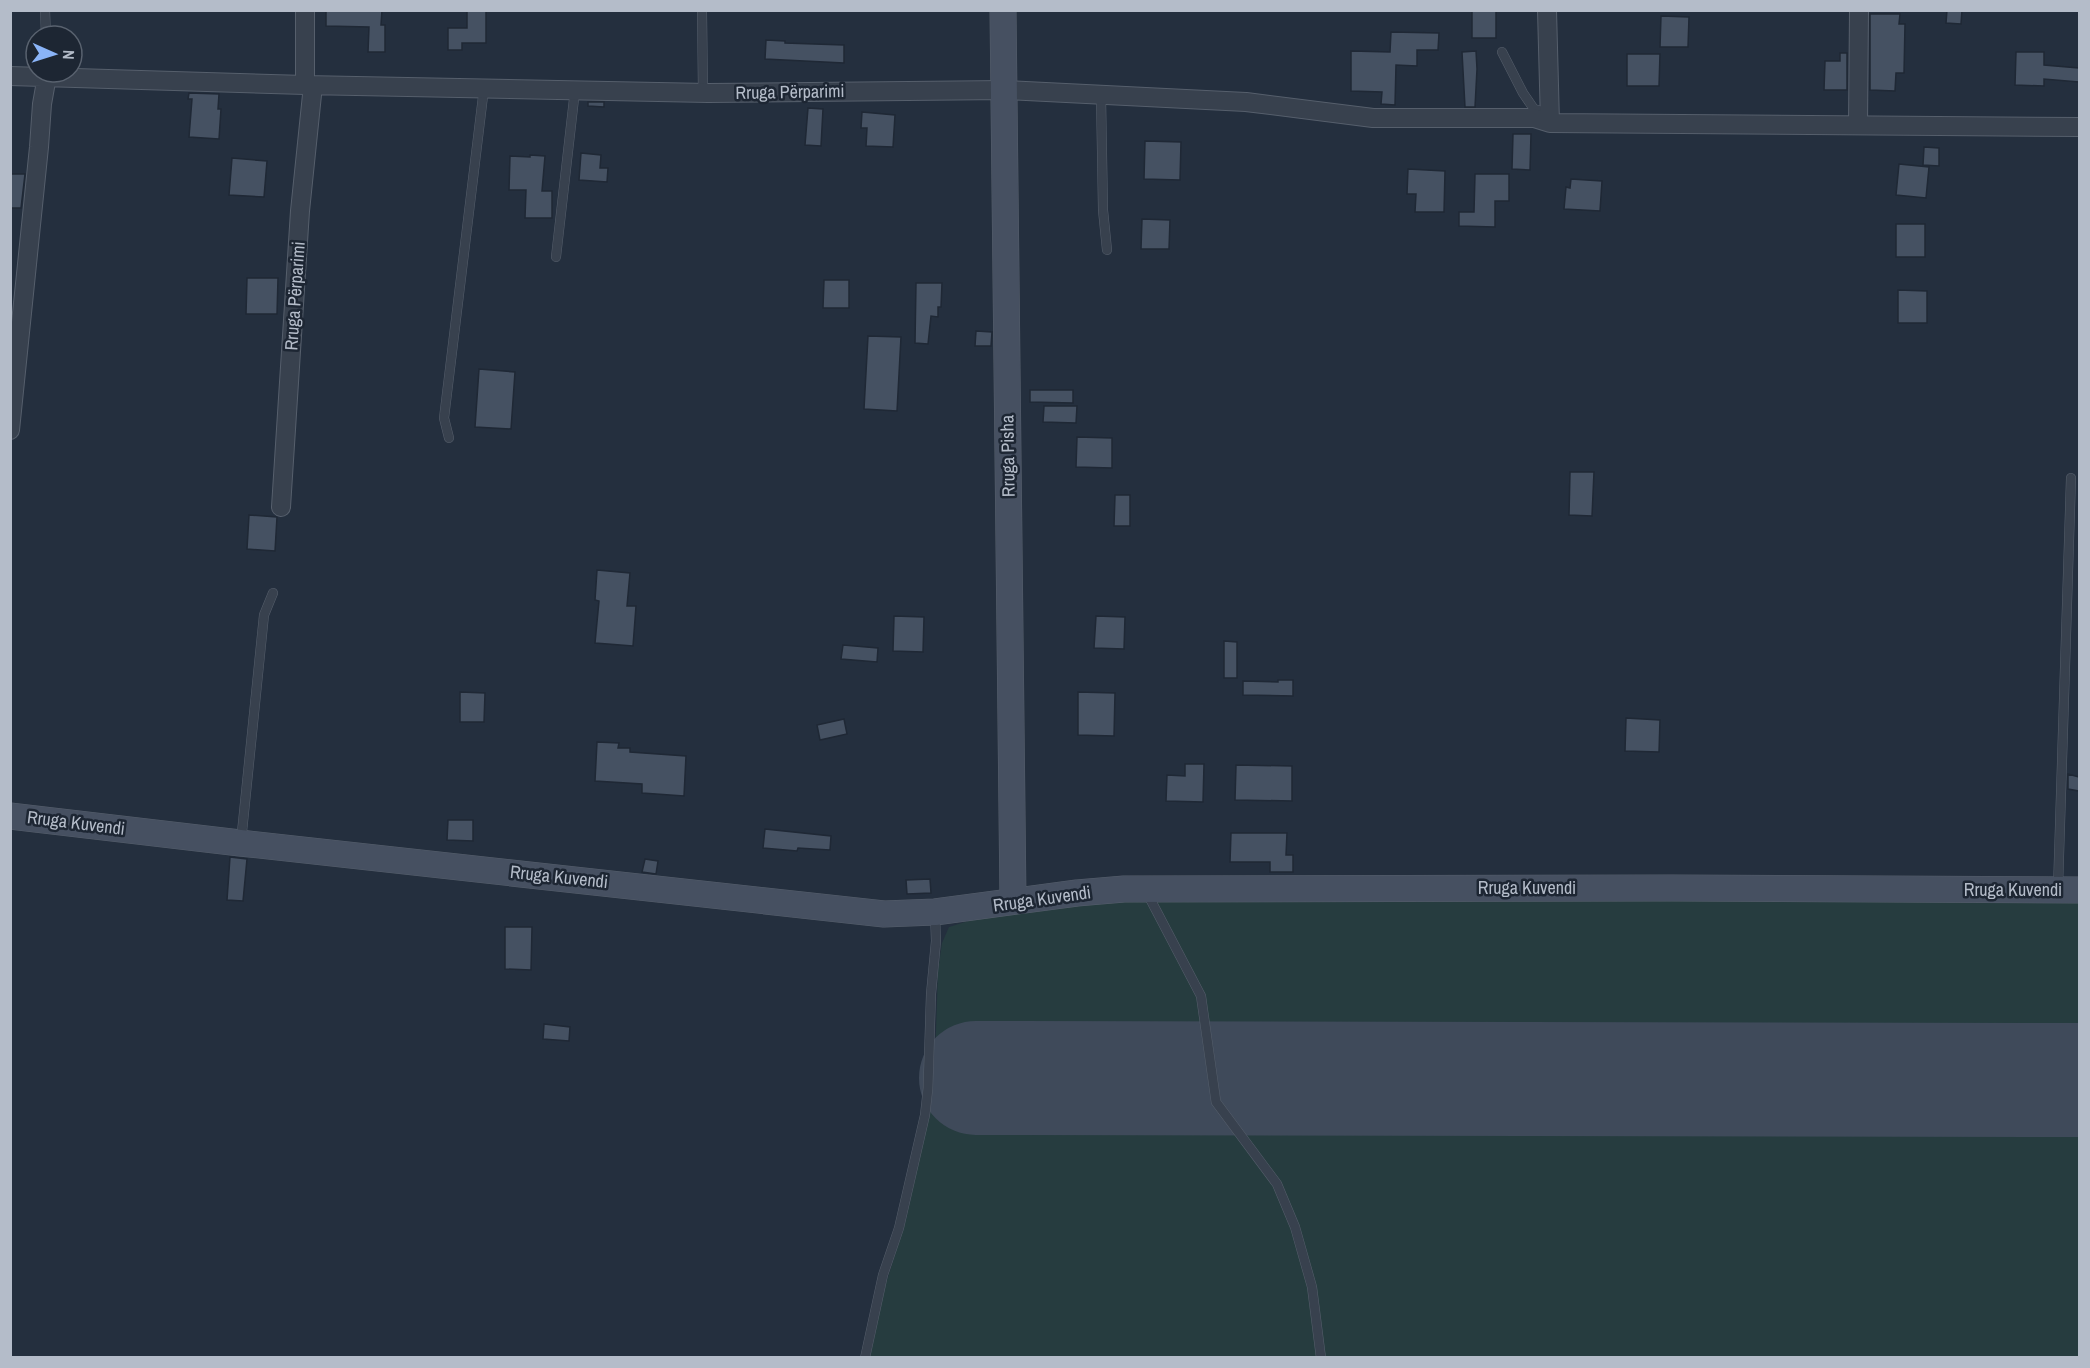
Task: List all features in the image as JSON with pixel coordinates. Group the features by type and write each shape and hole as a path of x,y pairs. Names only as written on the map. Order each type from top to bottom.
{"street":[{"path":"305,10 309,85"},
{"name":"Rruga Pisha","path":"1003,10 1013,901"},
{"path":"1547,10 1550,118"},
{"path":"1858,124 1859,10"},
{"name":"Rruga Përparimi","path":"84,76 309,85 703,93 1004,90 1246,102 1373,118 1550,118 2079,127"},
{"path":"10,430 45,84"},
{"name":"Rruga Përparimi","path":"281,507 309,85"},
{"name":"Rruga Kuvendi","path":"10,816 884,914 978,908 1077,893 1145,889 2069,890"}],"lane":[{"path":"702,10 703,93"},
{"path":"1502,52 1534,110 1550,118"},
{"path":"449,438 444,418 484,88"},
{"path":"556,257 575,90"},
{"path":"1101,96 1103,210 1107,250"},
{"path":"2069,890 2072,478"},
{"path":"240,843 264,615 273,593"},
{"path":"1145,889 1201,996 1216,1102 1277,1184 1295,1227 1312,1287 1321,1358"},
{"path":"865,1358 883,1275 899,1228 925,1114 936,941 935,912"}],"green space":[{"path":"2079,900 2079,1357 870,1358 884,1290 906,1220 934,1091 938,971 942,943 949,927 978,918 1084,902"}],"building":[{"path":"326,10 382,10 381,25 385,25 385,52 368,52 369,27 326,26"},
{"path":"467,10 486,10 486,43 462,43 462,50 448,50 448,28 467,28"},
{"path":"1472,10 1496,10 1496,38 1472,38"},
{"path":"1947,10 1962,10 1961,24 1946,23"},
{"path":"1870,14 1900,14 1899,24 1905,24 1904,73 1896,73 1895,91 1870,90"},
{"path":"1661,16 1689,17 1688,47 1660,47"},
{"path":"1391,32 1439,33 1438,50 1417,50 1417,66 1396,65 1395,105 1381,104 1382,92 1351,91 1351,51 1390,52"},
{"path":"766,40 844,45 844,63 765,59"},
{"path":"1476,51 1475,107 1465,107 1462,52"},
{"path":"2016,52 2044,52 2044,65 2079,68 2079,82 2044,79 2044,86 2015,85"},
{"path":"1840,53 1847,53 1847,90 1824,90 1825,61 1840,61"},
{"path":"1627,54 1660,54 1659,86 1627,86"},
{"path":"189,93 219,94 218,109 221,109 219,139 189,137 192,99 188,99"},
{"path":"588,102 604,102 604,107 588,106"},
{"path":"808,108 823,109 821,146 805,145"},
{"path":"862,112 895,115 893,147 866,146 867,128 861,128"},
{"path":"1513,134 1531,134 1530,170 1512,169"},
{"path":"1145,141 1181,142 1180,180 1144,179"},
{"path":"1924,147 1939,148 1939,166 1923,165"},
{"path":"581,153 601,155 600,168 608,168 607,182 579,180"},
{"path":"530,155 545,156 542,191 552,191 552,218 525,218 526,190 509,190 510,156 530,157"},
{"path":"232,158 267,161 264,197 229,195"},
{"path":"1899,164 1929,167 1926,198 1896,195"},
{"path":"1408,169 1445,171 1444,212 1415,212 1416,194 1407,194"},
{"path":"10,174 25,174 21,208 10,208"},
{"path":"1475,174 1509,174 1509,201 1495,201 1495,227 1459,226 1459,212 1474,212"},
{"path":"1571,179 1602,181 1600,211 1564,209 1566,187 1570,188"},
{"path":"1142,219 1170,220 1169,249 1141,249"},
{"path":"1896,224 1925,224 1925,257 1896,257"},
{"path":"247,278 278,278 277,314 246,314"},
{"path":"824,280 849,280 849,308 823,308"},
{"path":"916,283 942,283 941,307 938,307 938,317 931,316 928,344 915,343"},
{"path":"1898,290 1927,291 1927,323 1898,323"},
{"path":"976,331 992,332 991,346 975,346"},
{"path":"868,336 901,337 897,411 864,409"},
{"path":"479,369 515,372 511,429 475,427"},
{"path":"1030,390 1073,390 1073,403 1030,402"},
{"path":"1044,406 1077,406 1076,423 1043,422"},
{"path":"1077,437 1112,438 1112,468 1076,467"},
{"path":"1570,472 1594,472 1592,516 1569,515"},
{"path":"1115,495 1130,495 1130,526 1114,526"},
{"path":"249,515 277,517 275,551 247,549"},
{"path":"597,570 630,573 627,606 636,606 633,646 595,643 599,601 595,600"},
{"path":"894,616 924,617 923,652 893,651"},
{"path":"1096,616 1125,617 1124,649 1094,648"},
{"path":"1224,641 1237,642 1237,678 1224,678"},
{"path":"843,645 878,648 877,662 841,659"},
{"path":"1278,680 1293,680 1293,696 1243,695 1243,681 1278,682"},
{"path":"460,692 485,693 484,722 460,722"},
{"path":"1078,692 1115,693 1114,736 1078,735"},
{"path":"1626,718 1660,720 1659,752 1625,751"},
{"path":"844,719 847,734 820,740 817,725"},
{"path":"597,742 619,743 618,748 630,748 630,752 686,756 684,796 642,793 642,784 595,781"},
{"path":"1185,764 1204,764 1203,802 1166,801 1167,775 1185,776"},
{"path":"1236,765 1292,766 1292,801 1235,800"},
{"path":"2068,774 2079,777 2079,791 2068,789"},
{"path":"448,820 473,820 473,841 447,840"},
{"path":"765,829 831,836 830,850 798,848 797,851 763,848"},
{"path":"1231,833 1287,833 1286,855 1293,855 1293,872 1270,872 1270,862 1230,862"},
{"path":"230,857 247,859 243,901 227,900"},
{"path":"645,859 658,861 656,874 642,872"},
{"path":"930,879 931,893 907,894 906,880"},
{"path":"505,927 532,927 531,970 505,969"},
{"path":"544,1024 570,1027 569,1041 543,1039"}],"runway":[{"path":"976,1078 2080,1080"}]}
